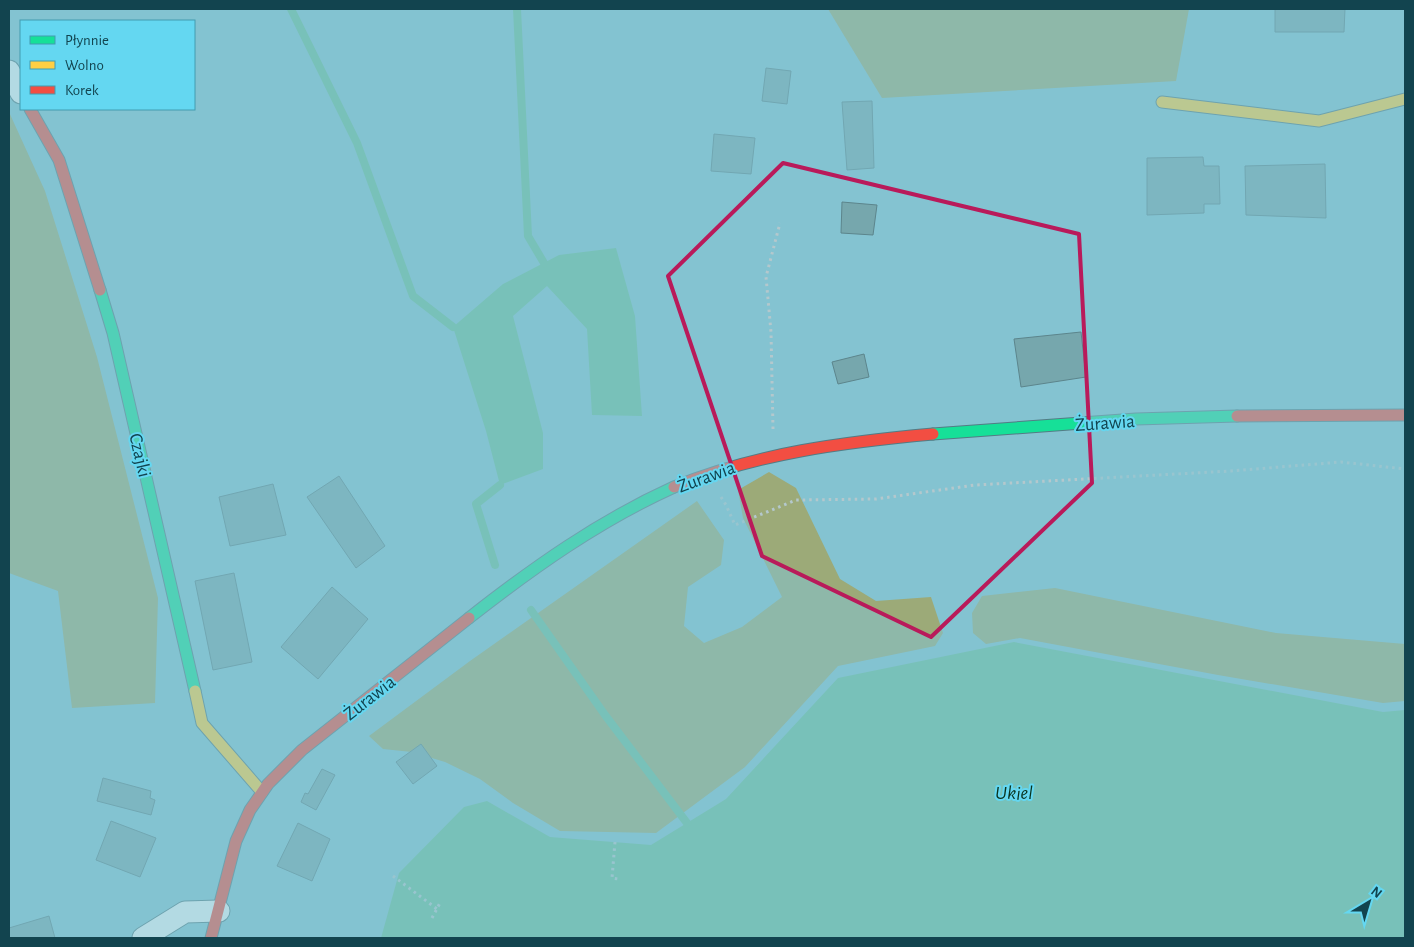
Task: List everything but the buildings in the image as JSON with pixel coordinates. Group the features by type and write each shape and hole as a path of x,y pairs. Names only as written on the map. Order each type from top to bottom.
{"street":[{"path":"9,71 20,91"},
{"path":"1162,102 1319,121 1405,99"},
{"name":"Czajki","path":"31,110 59,160 113,333 202,724 262,792"},
{"name":"Żurawia","path":"211,938 231,859 250,810 262,792 292,758 463,622 570,543 636,504 706,474 773,455 829,444 884,438 1160,418 1302,414 1405,415"},
{"path":"143,938 185,912 219,910"}],"path":[{"path":"773,455 771,332 766,277 780,223"},
{"path":"706,474 726,505 735,525 796,500 876,498 976,485 1221,472 1341,462 1405,469"},
{"path":"615,842 612,878 618,879"},
{"path":"393,876 437,909"},
{"path":"432,918 440,903"}],"highlighted area":[{"path":"783,163 1079,234 1092,483 931,637 762,556 668,276"}],"shaded area":[{"path":"828,9 1189,9 1176,81 882,98"},
{"path":"9,112 45,191 97,357 158,598 155,703 72,708 58,591 9,573"},
{"path":"769,472 796,488 840,579 876,601 931,597 943,633 935,646 838,666 745,767 656,833 560,831 513,803 480,779 445,762 412,752 383,749 369,736 470,661 697,501 724,540 721,565 688,587 684,626 704,643 742,627 782,597 743,518 738,490"},
{"path":"1055,588 1276,633 1405,644 1405,701 1383,703 1218,675 1020,638 986,644 973,633 972,613 982,596"}],"water":[{"path":"616,248 635,316 642,416 592,415 587,329 547,286 513,316 543,433 543,469 500,485 486,431 453,327 503,284 559,255"},
{"name":"Ukiel","path":"1014,642 1383,712 1405,710 1405,938 381,938 399,873 464,807 487,801 550,837 651,845 726,799 838,678"}],"waterway":[{"path":"291,9 357,143 413,296 453,327"},
{"path":"517,9 528,236 544,263"},
{"path":"495,565 476,504 500,485"},
{"path":"531,610 605,715 687,823"}],"traffic: fast":[{"path":"100,290 113,333 195,691"},
{"path":"933,434 1136,419 1237,416"},
{"path":"469,618 543,563 593,530 646,500 674,487"}],"traffic: slow":[{"path":"1162,102 1319,121 1405,99"},
{"path":"195,691 202,723 262,792"}],"traffic: jam":[{"path":"31,110 59,160 100,290"},
{"path":"1237,416 1405,415"},
{"path":"674,487 705,475 769,457 834,445 933,434"},
{"path":"211,938 236,841 250,810 268,784 302,750 469,618"}]}
